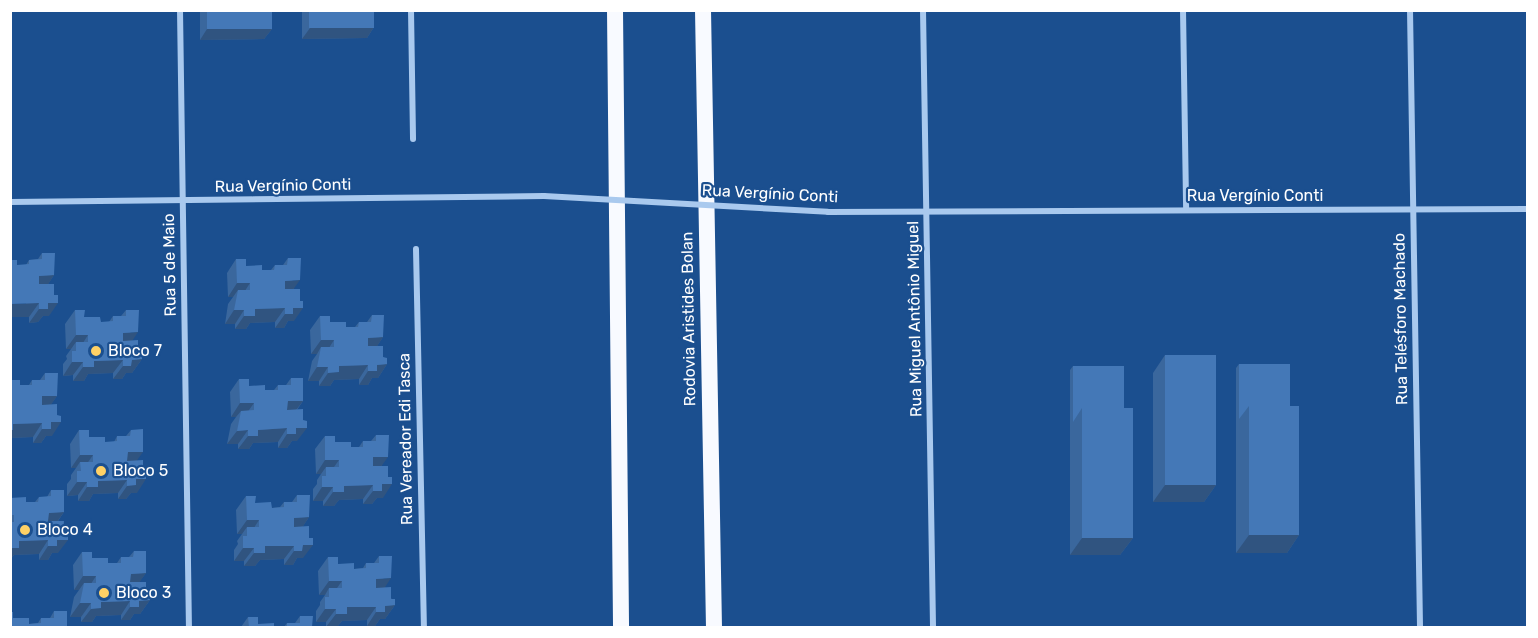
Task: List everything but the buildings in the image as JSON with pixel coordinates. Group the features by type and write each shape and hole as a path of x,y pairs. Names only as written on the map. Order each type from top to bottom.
{"highway":[{"path":"615,10 621,627"},
{"name":"Rodovia Aristides Bolan","path":"703,10 714,627"}],"street":[{"name":"Rua 5 de Maio","path":"180,10 189,627"},
{"path":"411,10 413,139"},
{"name":"Rua Miguel Antônio Miguel","path":"923,10 933,627"},
{"path":"1183,10 1186,210"},
{"name":"Rua Telésforo Machado","path":"1410,10 1420,627"},
{"name":"Rua Vergínio Conti","path":"10,202 544,196 828,212 1527,209"},
{"name":"Rua Vereador Edi Tasca","path":"416,249 424,627"}],"place":[{"name":"Bloco 7","path":"96,351"},
{"name":"Bloco 5","path":"101,471"},
{"name":"Bloco 4","path":"25,530"},
{"name":"Bloco 3","path":"104,593"}]}
